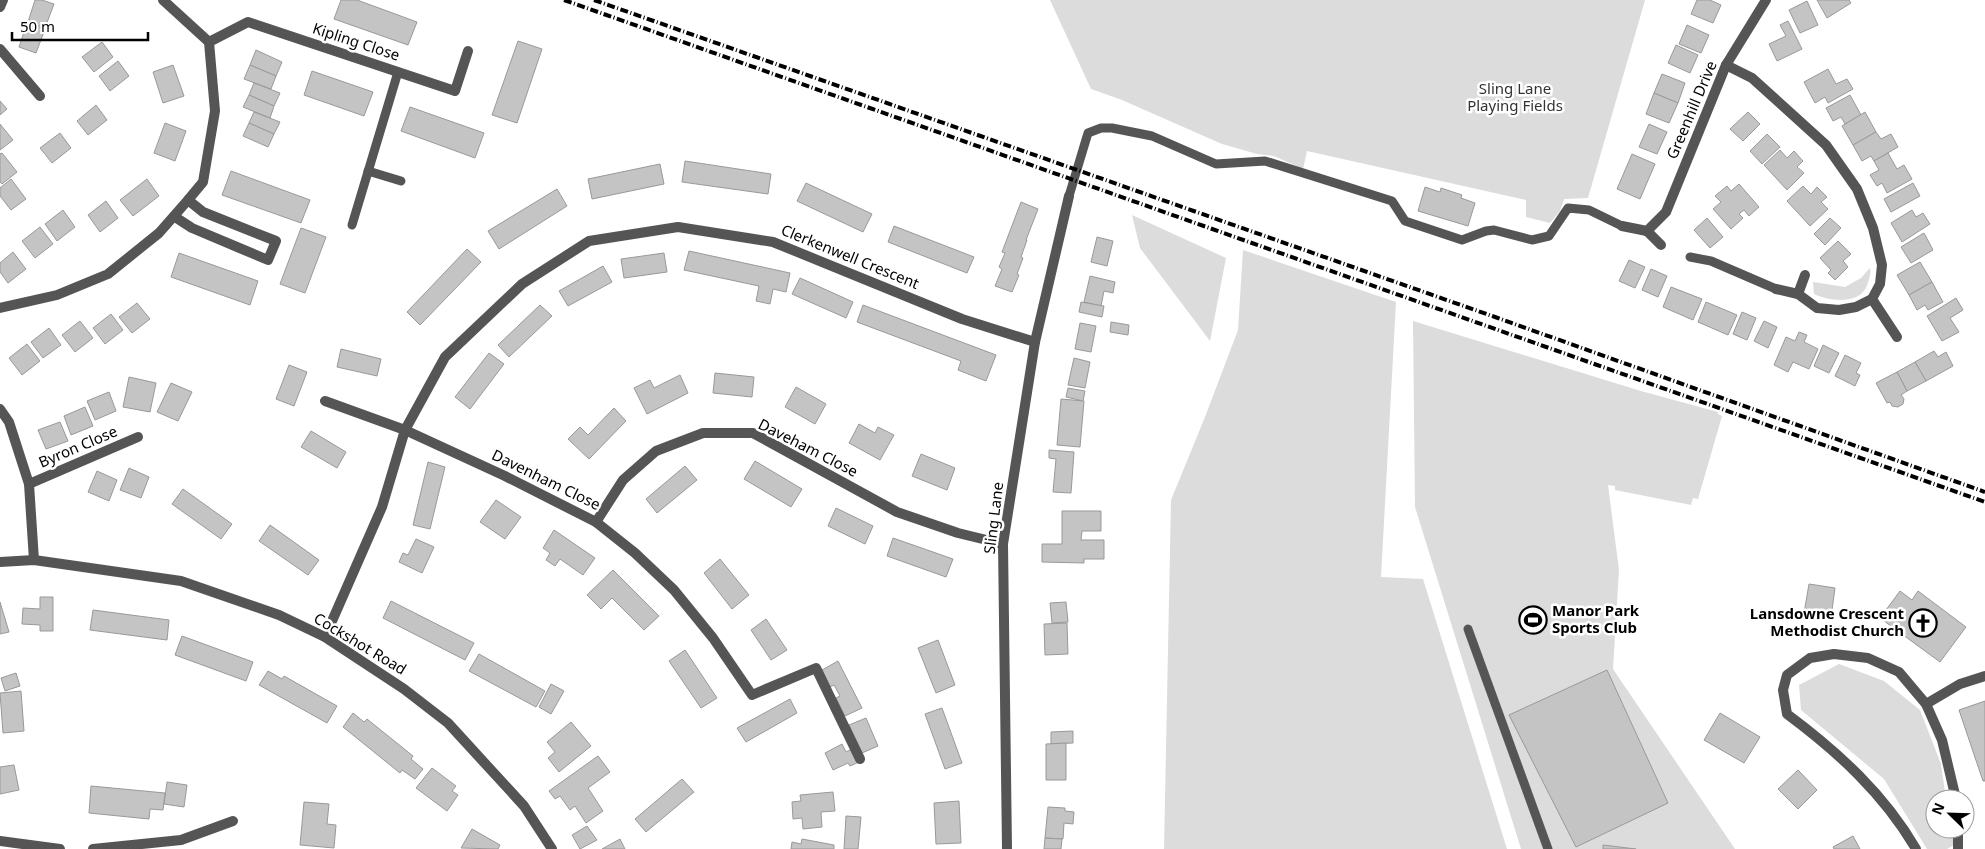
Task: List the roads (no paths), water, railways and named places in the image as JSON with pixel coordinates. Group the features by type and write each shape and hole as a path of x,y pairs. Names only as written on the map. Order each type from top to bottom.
{"street":[{"path":"0,7 3,0"},
{"path":"0,308 57,295 108,274 159,233 175,217 203,182 215,111 209,42 163,0"},
{"name":"Greenhill Drive","path":"1648,231 1666,212 1726,65 1766,0"},
{"name":"Kipling Close","path":"209,42 248,22 455,91 468,51"},
{"path":"0,49 40,96"},
{"path":"1726,65 1752,78 1826,145 1857,188 1873,228 1882,265 1880,284 1872,299 1856,307 1839,310 1817,308 1798,294 1776,290"},
{"name":"Sling Lane","path":"1007,849 1003,544 1036,342 1069,196"},
{"path":"175,217 192,228 268,260 276,241 204,212 188,200"},
{"path":"1622,226 1648,231 1661,245"},
{"name":"Clerkenwell Crescent","path":"325,637 382,507 405,430 445,357 522,284 589,241 678,227 773,242 962,319 1036,342"},
{"path":"1798,294 1805,275"},
{"path":"1872,299 1897,338"},
{"path":"325,401 405,430"},
{"path":"0,409 9,422 29,484 34,560"},
{"name":"Davenham Close","path":"405,430 506,476 596,522 635,553 674,590 712,638 752,696 816,668 860,759"},
{"name":"Daveham Close","path":"596,522 623,480 656,451 703,433 753,433 897,512 958,533 1003,544"},
{"name":"Byron Close","path":"29,484 138,437"},
{"name":"Cockshot Road","path":"0,562 34,560 181,581 279,614 325,637 404,689 448,723 524,806 552,849"},
{"path":"1916,849 1904,828 1872,788 1826,743 1787,714 1783,690 1788,675 1810,658 1834,654 1868,658 1899,672 1926,704 1942,740 1954,789"},
{"path":"1926,704 1960,684 1985,676"},
{"path":"93,849 181,840 233,821"},
{"path":"0,841 60,849"}],"lane":[{"path":"352,225 398,72"},
{"path":"1069,196 1088,133 1112,128 1152,136 1216,164 1265,162 1392,201 1405,221 1462,240 1494,230 1532,240 1549,236 1568,208 1589,210 1622,226"},
{"path":"368,171 401,181"},
{"path":"1690,257 1712,261 1776,290"},
{"path":"1468,629 1548,849"}],"railway":[{"path":"564,0 1985,502"},
{"path":"594,0 1495,317 1985,492"}],"place":[{"name":"Manor Park Sports Club","path":"1533,620"},
{"name":"Lansdowne Crescent Methodist Church","path":"1923,623"}],"park label":[{"name":"Sling Lane Playing Fields","path":"1515,98"}]}
